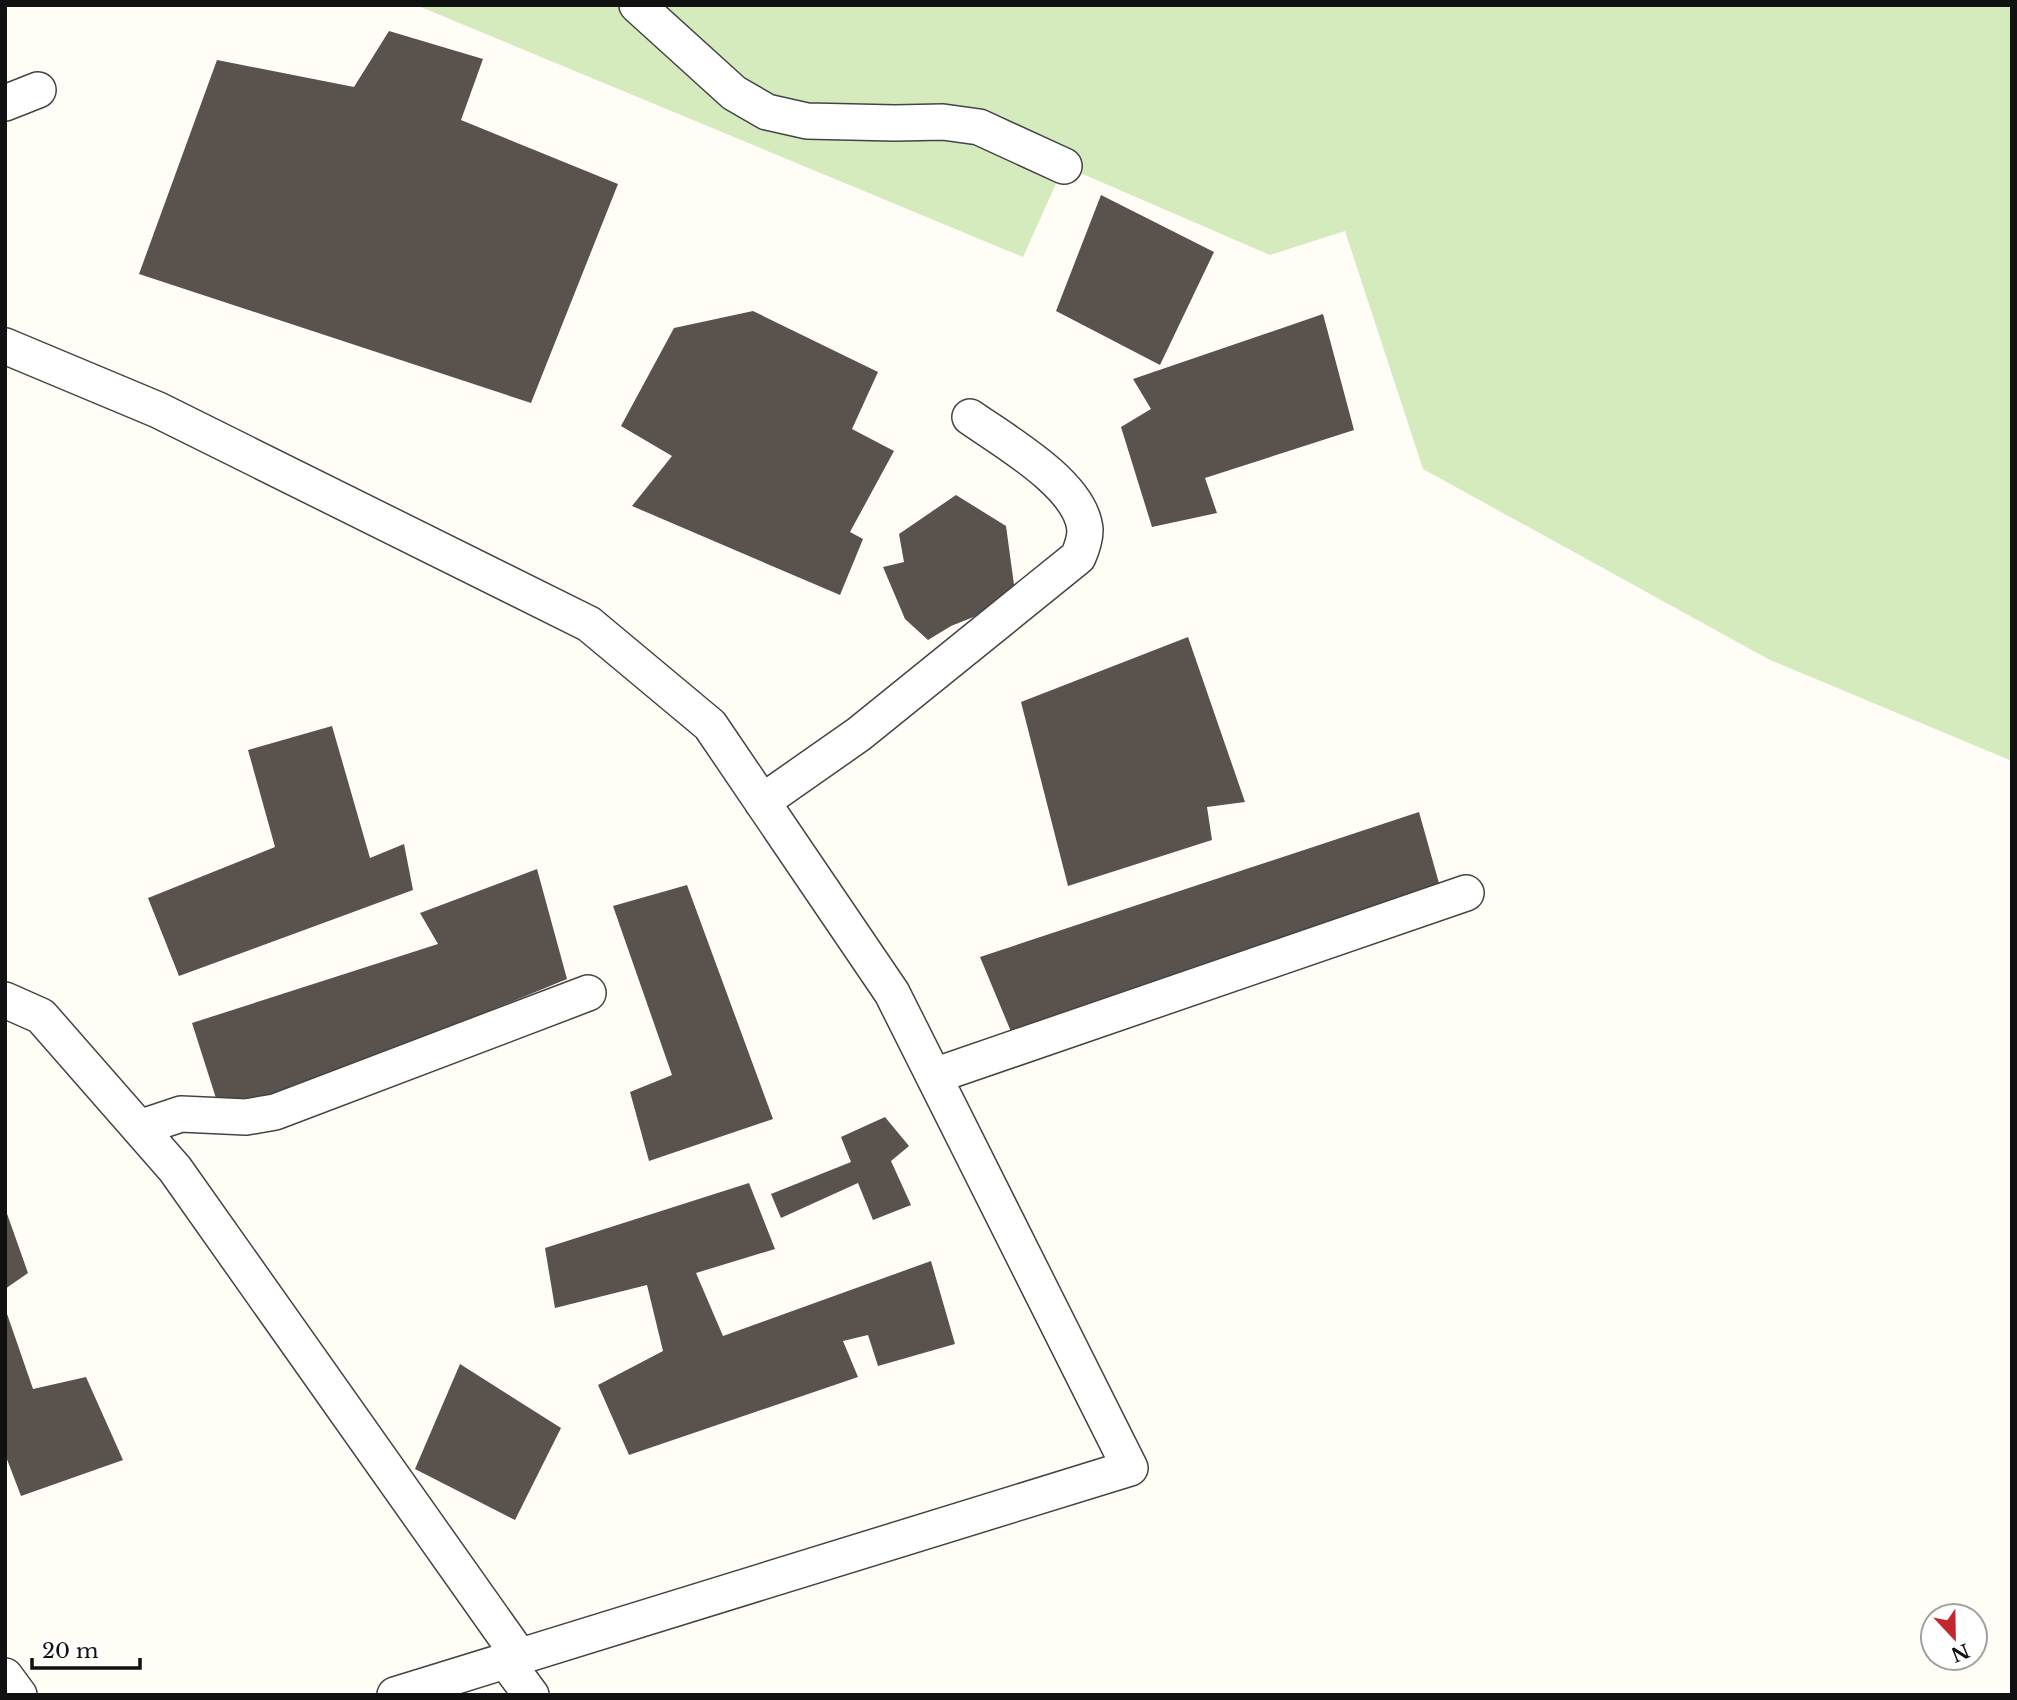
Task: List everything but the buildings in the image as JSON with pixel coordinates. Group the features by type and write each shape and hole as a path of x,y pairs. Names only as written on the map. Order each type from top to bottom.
{"lane":[{"path":"637,5 734,93 767,112 807,121 943,122 979,127 1064,166"},
{"path":"5,103 38,90"},
{"path":"5,346 158,410 589,624 710,725 892,993 1130,1468 395,1695"},
{"path":"762,802 859,734 1078,557 1085,530 1080,511 1066,492 1044,471 970,417"},
{"path":"934,1076 1466,893"},
{"path":"139,1128 181,1114 234,1117 275,1112 588,993"},
{"path":"5,1000 41,1016 175,1169 513,1659 531,1695"},
{"path":"5,1676 19,1695"}],"green space":[{"path":"416,5 2012,5 2012,761 1768,659 1423,469 1345,231 1270,255 1064,166 1023,257"}]}
